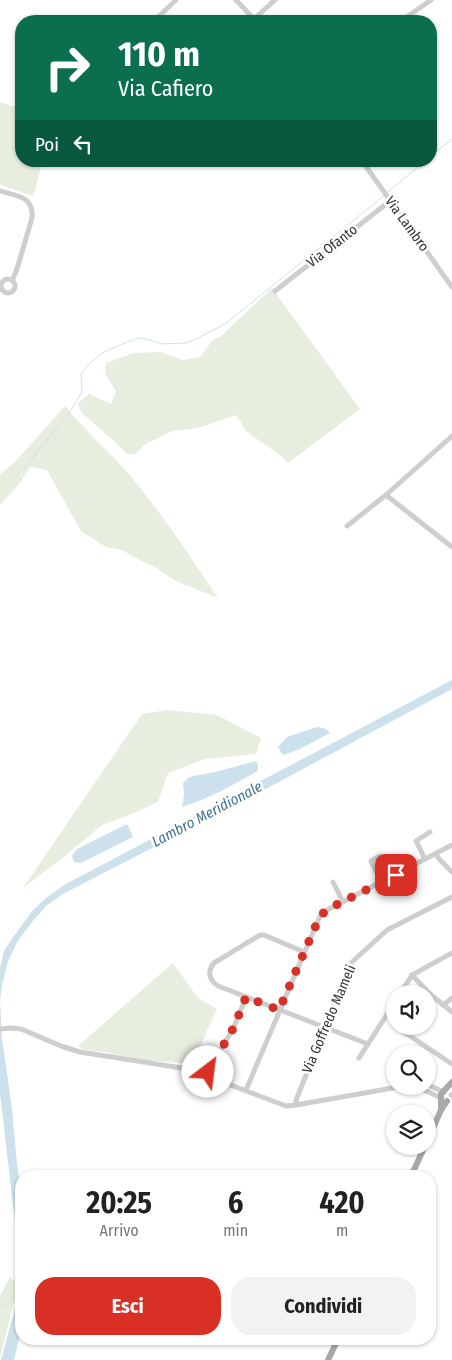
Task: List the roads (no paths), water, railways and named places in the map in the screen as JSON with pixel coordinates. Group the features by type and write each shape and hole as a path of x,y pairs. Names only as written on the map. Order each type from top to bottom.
{"main road":[{"path":"436,1122 448,1096 452,1082"},
{"path":"414,1170 421,1155"},
{"path":"328,1360 335,1345"}],"street":[{"path":"160,15 176,0"},
{"path":"236,0 250,15"},
{"path":"260,15 275,0"},
{"path":"410,15 431,0"},
{"name":"Via Lambro","path":"366,167 452,287"},
{"path":"0,191 27,200 33,211 12,281 14,289 9,293 5,292 2,289 1,283 6,280 12,281"},
{"name":"Via Ofanto","path":"274,291 389,199"},
{"path":"347,526 386,495 452,436"},
{"path":"386,495 452,547"},
{"path":"425,860 416,841 430,832"},
{"path":"246,1090 320,916 328,909 452,845"},
{"path":"436,854 452,872"},
{"path":"380,856 371,861 381,882"},
{"path":"333,882 343,902"},
{"name":"Via Goffredo Mameli","path":"296,1105 296,1100 324,1027 348,968 355,958 387,930 452,897"},
{"path":"304,952 260,935 214,962 210,975 214,984 218,986 368,1044"},
{"path":"406,985 412,975 452,953"},
{"path":"412,975 452,1012"},
{"path":"206,1075 234,1027 246,997"},
{"path":"443,1005 452,998"},
{"path":"360,1058 386,1016"},
{"path":"1,1028 21,1029 80,1052 179,1067 206,1075 286,1106 386,1089"},
{"path":"408,1035 452,1064"},
{"path":"436,1089 448,1096"},
{"path":"436,1092 448,1096"}],"water":[{"name":"Lambro Meridionale","path":"452,680 452,689 247,799 63,894 46,906 17,942 8,962 0,1001 0,968 4,951 33,910 64,885"},
{"path":"317,727 326,729 330,733 298,750 283,755 278,747 287,737"},
{"path":"256,761 258,771 211,796 182,807 183,783 189,777"},
{"path":"127,824 133,837 81,863 74,862 72,856 77,849"},
{"path":"0,1001 2,1038 18,1170 15,1170 15,1222 0,1093"},
{"path":"15,1309 15,1345 18,1345 14,1360 1,1360"}],"waterway":[{"path":"437,151 452,139"},
{"path":"388,192 418,167"},
{"path":"0,492 31,461 68,415 82,392 82,372 102,353 138,338 163,344 185,343 225,324 385,195"},
{"path":"0,1308 15,1297"}]}
